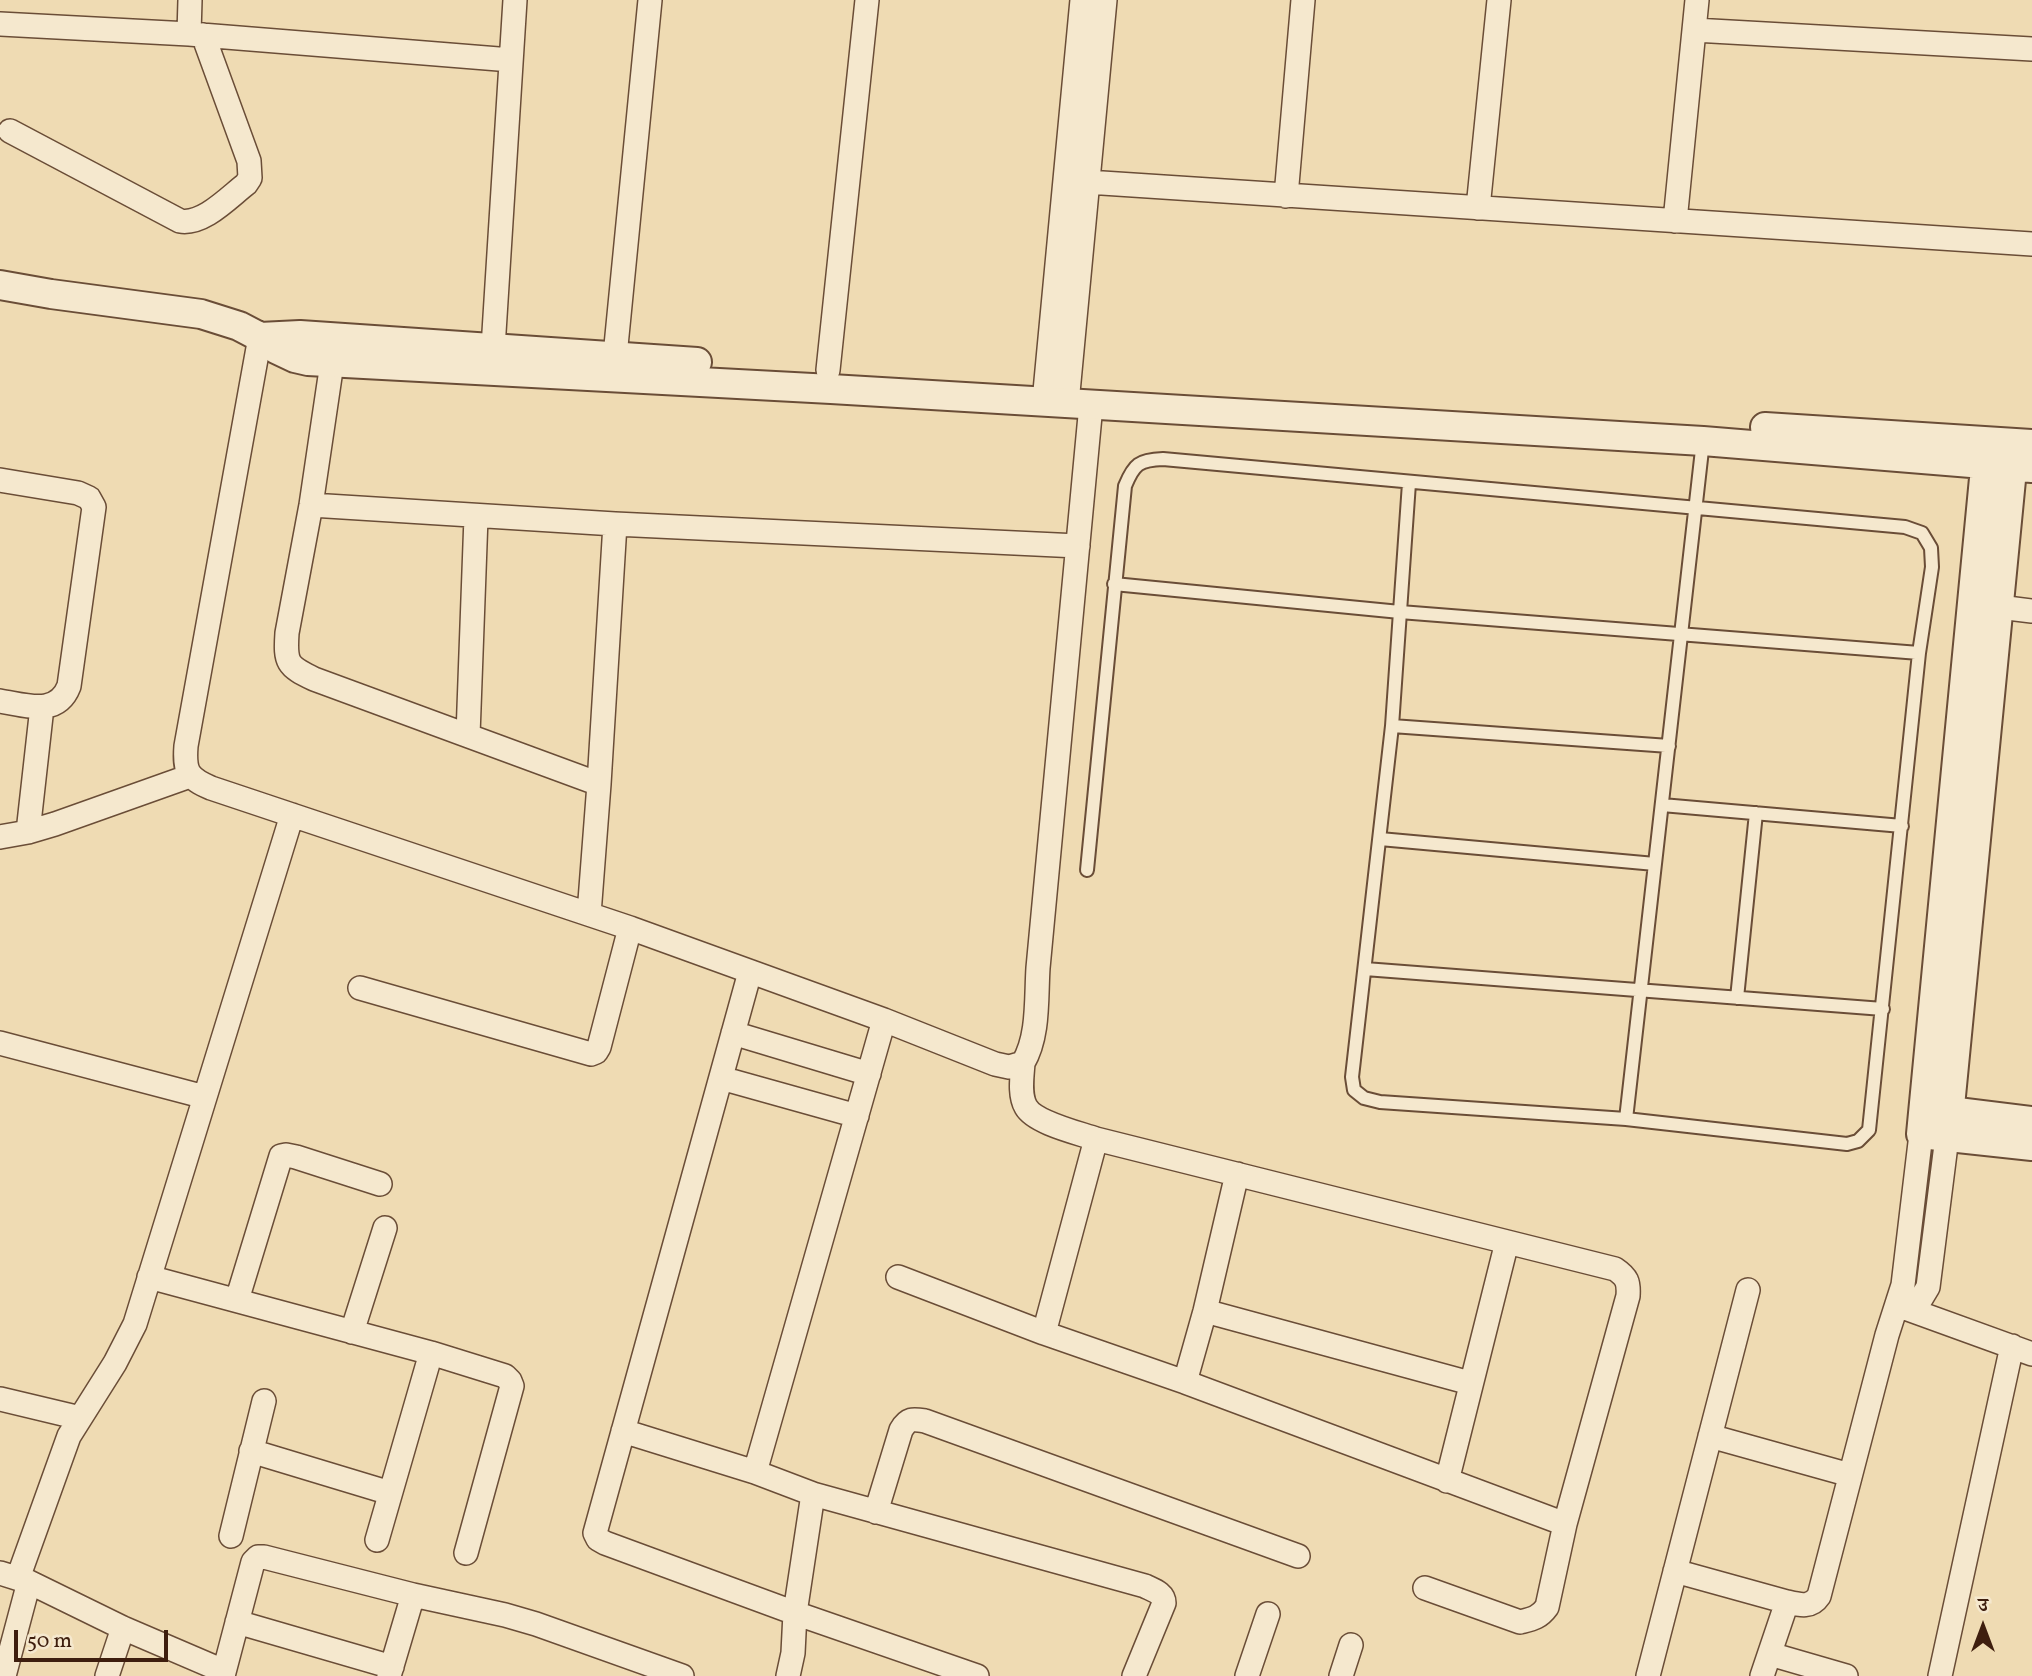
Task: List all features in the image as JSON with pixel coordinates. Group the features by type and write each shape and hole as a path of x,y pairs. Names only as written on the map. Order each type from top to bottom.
{"street":[{"path":"10,131 180,221 202,218 250,178 248,161 196,35 190,0"},
{"path":"492,359 515,0"},
{"path":"615,356 650,0"},
{"path":"828,370 867,0"},
{"path":"1082,0 1064,396 1078,546 1033,1033 1030,1051 1023,1063 1023,1099 1027,1109 1034,1115 1096,1139 1615,1269 1625,1276 1629,1284 1628,1296 1565,1524 1546,1607 1541,1615 1520,1622 1511,1620 1424,1588"},
{"path":"1064,396 1105,0"},
{"path":"1286,196 1303,0"},
{"path":"1478,208 1499,0"},
{"path":"1675,221 1697,0"},
{"path":"0,24 196,35 511,60"},
{"path":"1694,30 2032,49"},
{"path":"1087,182 2032,243"},
{"path":"0,285 201,314 224,320 295,358 332,363 615,356 828,370 1064,396 1703,441 2011,455"},
{"path":"260,337 300,335 492,359 2011,455"},
{"path":"260,337 186,747 185,764 190,776 211,788 630,928 884,1020 995,1064 1009,1067 1023,1063"},
{"path":"332,363 311,505 287,633 285,654 293,669 599,783"},
{"path":"1935,1122 1999,607 2011,455"},
{"path":"1900,1309 1919,1303 1928,1287 1935,1122 2011,455"},
{"path":"0,480 78,492 89,498 94,507 69,686 65,696 57,704 42,707 0,701"},
{"path":"311,505 476,517 1078,546"},
{"path":"468,735 476,517"},
{"path":"589,914 615,524"},
{"path":"1999,607 2032,611"},
{"path":"28,832 42,707"},
{"path":"0,837 28,832 190,776"},
{"path":"4,1676 16,1578 69,1436 128,1340 292,815"},
{"path":"360,988 591,1054 599,1047 630,928"},
{"path":"750,972 595,1533 598,1539 967,1674"},
{"path":"755,1472 884,1020"},
{"path":"733,1033 869,1074"},
{"path":"0,1043 205,1097"},
{"path":"721,1078 857,1116"},
{"path":"1935,1122 2032,1121"},
{"path":"1935,1122 2032,1146"},
{"path":"1044,1333 1096,1139"},
{"path":"237,1300 282,1156 296,1157 380,1184"},
{"path":"1185,1382 1205,1311 1237,1174"},
{"path":"352,1332 385,1228"},
{"path":"1447,1481 1507,1242"},
{"path":"149,1277 431,1353 505,1376 512,1386 466,1553"},
{"path":"898,1277 1565,1524"},
{"path":"1648,1676 1748,1290"},
{"path":"1900,1309 2022,1350 1940,1676"},
{"path":"1675,1571 1787,1602 1802,1605 1815,1601 1819,1595 1850,1475 1900,1309"},
{"path":"1205,1311 1471,1383"},
{"path":"377,1540 431,1353"},
{"path":"0,1399 80,1418"},
{"path":"230,1536 264,1401"},
{"path":"876,1513 901,1430 905,1422 912,1418 1298,1556"},
{"path":"623,1432 755,1472 813,1494 876,1513 1145,1586 1161,1594 1164,1603 1134,1676"},
{"path":"1710,1436 1850,1475"},
{"path":"251,1451 390,1493"},
{"path":"788,1676 813,1494"},
{"path":"222,1676 253,1562 258,1557 505,1615 682,1676"},
{"path":"16,1578 214,1667 222,1676"},
{"path":"237,1622 390,1671 413,1595"},
{"path":"1787,1602 1766,1665 1846,1676"},
{"path":"1247,1676 1268,1614"},
{"path":"107,1676 123,1628"},
{"path":"1341,1676 1351,1645"}],"lane":[{"path":"1626,1119 1703,441"},
{"path":"1087,870 1125,486 1132,469 1146,460 1163,459 1905,527 1922,533 1931,548 1932,567 1919,653 1869,1130 1858,1141 1847,1144 1626,1119 1380,1102 1364,1098 1354,1090 1352,1077 1392,726 1409,482"},
{"path":"1114,584 1400,612 1919,653"},
{"path":"1392,726 1669,747"},
{"path":"1662,805 1902,826"},
{"path":"1737,998 1756,813"},
{"path":"1380,839 1655,864"},
{"path":"1365,968 1883,1009"}]}
